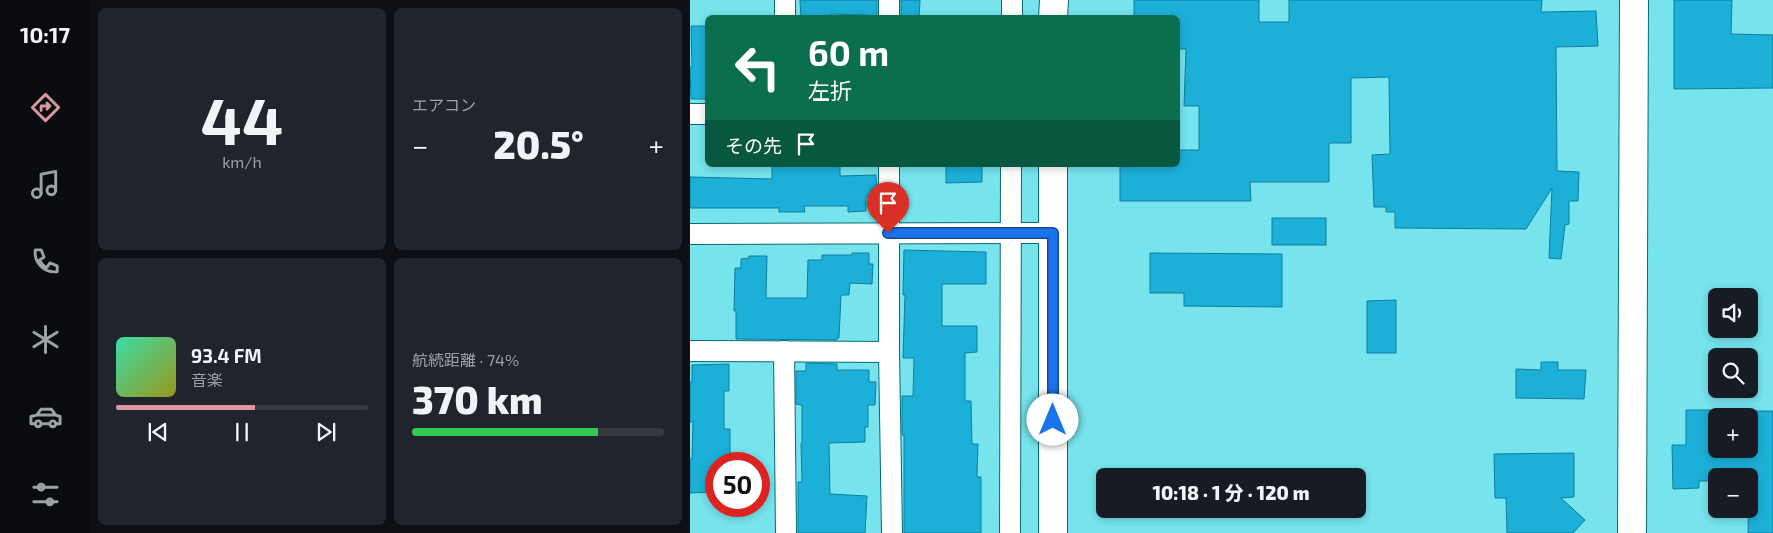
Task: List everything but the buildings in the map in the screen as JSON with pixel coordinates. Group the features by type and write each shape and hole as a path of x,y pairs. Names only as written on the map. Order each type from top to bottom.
{"street":[{"path":"785,0 785,15"},
{"path":"889,0 889,15"},
{"path":"1012,0 1012,15"},
{"path":"1054,0 1054,15"},
{"path":"1632,533 1634,0"},
{"path":"690,114 705,114"},
{"path":"889,167 888,233 892,533"},
{"path":"1010,533 1011,167"},
{"path":"1053,167 1053,533"},
{"path":"690,234 1053,233"},
{"path":"690,351 889,352"},
{"path":"784,351 786,533"}],"route":[{"path":"888,233 1053,233 1053,420"}]}
